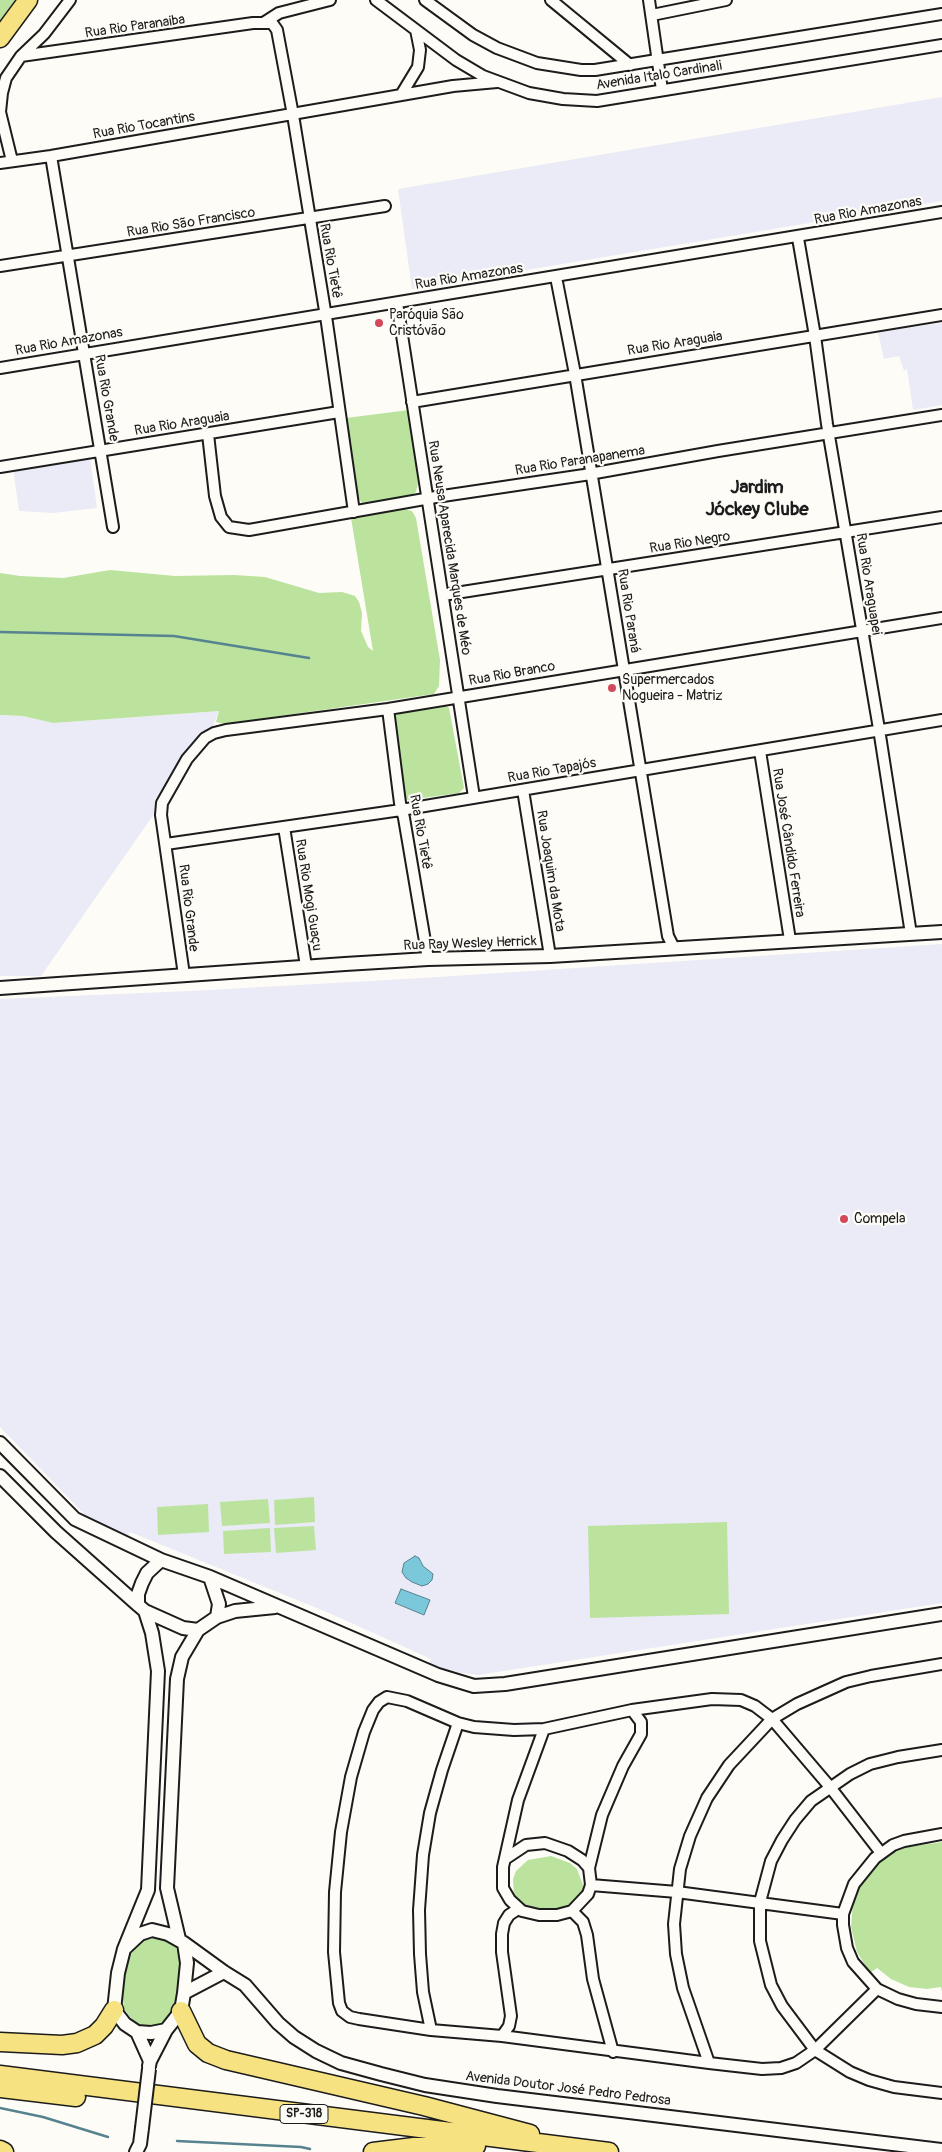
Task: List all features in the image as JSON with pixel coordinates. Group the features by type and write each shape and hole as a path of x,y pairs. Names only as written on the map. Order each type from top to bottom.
{"highway":[{"path":"0,38 28,0"},
{"path":"0,2042 62,2045 86,2040 104,2026 114,2010"},
{"path":"181,2011 198,2044 208,2053 226,2060 424,2106 602,2151"},
{"name":"SP-318","path":"0,2075 602,2151"},
{"name":"SP-318","path":"0,2088 529,2152"},
{"path":"373,2152 414,2147 476,2146"},
{"path":"0,2150 4,2152"}],"street":[{"path":"12,161 0,112 6,78 21,56 44,34 70,0"},
{"path":"292,10 298,0"},
{"name":"Rua Rio Paranaiba","path":"21,56 265,22 279,13 330,0"},
{"name":"Avenida Italo Cardinali","path":"376,0 456,60 498,82 529,93 580,100 597,101 942,45"},
{"name":"Avenida Italo Cardinali","path":"425,0 485,42 522,59 551,66 581,70 630,65 942,14"},
{"path":"550,0 630,65"},
{"path":"649,0 662,90"},
{"path":"652,15 724,0"},
{"name":"Rua Rio Tietê","path":"265,22 272,23 277,30 325,314 354,512"},
{"path":"401,95 418,66 420,50 416,30"},
{"name":"Rua Rio Tocantins","path":"0,162 51,156 453,86 498,82"},
{"name":"Rua Rio Grande","path":"51,156 114,527"},
{"name":"Rua Rio São Francisco","path":"0,266 386,206"},
{"name":"Rua Rio Amazonas","path":"0,368 798,238 942,212"},
{"name":"Rua Rio Araguapei","path":"798,238 816,336 828,434 879,729 911,934"},
{"name":"Rua Rio Paraná","path":"556,278 576,374 668,936 674,948"},
{"name":"Rua Neusa Aparecida Marques de Méo","path":"396,303 474,797"},
{"name":"Rua Rio Araguaia","path":"412,402 942,315"},
{"name":"Rua Rio Araguaia","path":"0,468 339,412"},
{"name":"Rua Rio Paranapanema","path":"208,434 215,496 220,517 228,527 249,530 942,415"},
{"name":"Rua Rio Negro","path":"443,595 942,516"},
{"name":"Rua Rio Branco","path":"166,844 161,815 162,803 187,759 205,738 226,730 388,709 942,618"},
{"name":"Rua Rio Tietê","path":"388,709 401,810 428,959"},
{"name":"Rua Rio Tapajós","path":"166,844 401,810 942,720"},
{"name":"Rua José Cândido Ferreira","path":"760,751 790,940"},
{"name":"Rua Joaquim da Mota","path":"523,790 550,956"},
{"name":"Rua Rio Mogi Guaçu","path":"284,827 306,966"},
{"name":"Rua Rio Grande","path":"166,844 184,975"},
{"name":"Rua Ray Wesley Herrick","path":"0,988 306,966 428,959 550,956 942,932"},
{"path":"0,1442 75,1519 160,1560 210,1577 438,1675 459,1682 481,1686 505,1684 942,1614"},
{"path":"0,1476 56,1532 142,1608 183,1628 198,1630"},
{"path":"160,1560 148,1573 138,1594 152,1633 158,1671 148,1890 124,1949 118,1973 114,2010 125,2024 137,2032 151,2033 166,2030"},
{"path":"210,1577 219,1604 217,1617"},
{"path":"140,2149 150,2065 166,2030 181,2011 187,1963 167,1888 177,1679 182,1657 198,1630 217,1617 234,1611 277,1607"},
{"path":"709,2064 683,1988 676,1954 674,1924 680,1869 690,1836 707,1798 729,1765 772,1718 816,1694 846,1682 942,1664"},
{"path":"877,1989 815,2050 796,2063 780,2068 762,2069 709,2064 502,2036 432,2030 359,2019 350,2017 342,2011 334,1952 335,1892 340,1832 351,1777 364,1732 379,1702 387,1697 397,1698 458,1723 493,1729 544,1729 632,1710 727,1698 741,1700 755,1706 772,1718 830,1787 881,1853"},
{"path":"544,1729 518,1800 503,1867 503,1888 518,1909 539,1915 557,1915 572,1911 588,1894 591,1885 589,1868 596,1834 611,1792 641,1734 641,1722 632,1710"},
{"path":"432,2030 423,1992 420,1954 419,1910 423,1855 430,1813 439,1778 458,1723"},
{"path":"942,1750 870,1764 850,1774 811,1801 794,1820 771,1861 760,1902 760,1940 771,1985 782,2006 815,2050 850,2072 869,2080 894,2087 942,2093"},
{"path":"942,1834 904,1841 881,1853 867,1865 854,1884 843,1914 845,1936 853,1962 877,1989 898,1999 916,2004 942,2007"},
{"path":"505,1859 526,1845 544,1843 568,1851 582,1860 589,1868"},
{"path":"591,1885 677,1892 843,1914"},
{"path":"502,2036 509,2026 511,2016 502,1952 502,1934 504,1923 509,1915 518,1909"},
{"path":"572,1911 583,1922 587,1935 593,1979 601,2015 613,2052"},
{"path":"124,1949 140,1934 152,1930 182,1941"},
{"name":"Avenida Doutor José Pedro Pedrosa","path":"182,1941 224,1972 246,1985 278,2023 294,2037 316,2051 341,2063 425,2085 497,2096 942,2150"},
{"path":"184,1993 224,1972"},
{"path":"137,2032 150,2065"}],"shaded area":[{"path":"942,97 942,201 412,289 398,189"},
{"path":"942,323 942,405 913,410 907,369 904,371 899,356 884,359 878,332"},
{"path":"90,458 97,508 53,513 19,511 13,468"},
{"path":"219,711 211,730 163,792 155,798 154,814 41,976 0,976 0,715 23,716 53,723"},
{"path":"942,944 942,1603 478,1675 462,1673 429,1664 431,1659 329,1613 130,1532 127,1538 85,1515 0,1427 0,999 423,978"}],"green space":[{"path":"0,0 15,0 0,21"},
{"path":"409,410 418,483 416,492 410,497 363,504 358,498 346,418"},
{"path":"404,509 412,511 416,518 440,660 439,686 434,694 224,724 216,722 219,711 53,723 23,716 0,715 0,573 63,578 110,570 175,576 234,575 265,577 319,593 342,592 355,596 359,602 362,613 361,631 368,647 373,651 351,518"},
{"path":"445,705 449,708 464,788 459,793 408,800 405,798 395,716"},
{"path":"314,1497 315,1522 275,1525 274,1500"},
{"path":"268,1499 270,1523 222,1526 220,1502"},
{"path":"208,1504 209,1532 158,1535 157,1507"},
{"path":"727,1522 729,1614 590,1618 588,1526"},
{"path":"314,1526 316,1550 276,1553 274,1528"},
{"path":"270,1528 271,1552 224,1554 223,1531"},
{"path":"942,1842 942,1992 941,1987 927,1989 909,1987 891,1979 877,1968 870,1973 857,1952 851,1927 853,1902 862,1879 879,1861 901,1848"},
{"path":"551,1856 570,1863 577,1869 583,1885 582,1893 573,1908 545,1914 524,1908 514,1895 513,1879 516,1871 528,1860"},
{"path":"160,1938 176,1947 180,1956 178,1992 174,2010 166,2021 145,2027 135,2023 124,2009 123,1998 126,1968 130,1954 136,1945 143,1940"}],"water":[{"path":"415,1556 433,1574 432,1580 428,1584 422,1586 412,1582 402,1572 404,1563"},
{"path":"401,1589 430,1600 424,1615 395,1603"}],"waterway":[{"path":"0,632 174,636 309,658"},
{"path":"0,2108 43,2117 108,2137"},
{"path":"177,2141 310,2149"}],"place":[{"name":"Paróquia São Cristóvão","path":"379,323"},
{"name":"Supermercados Nogueira - Matriz","path":"612,688"},
{"name":"Compela","path":"844,1219"}],"district":[{"name":"Jardim Jóckey Clube","path":"757,499"}]}
